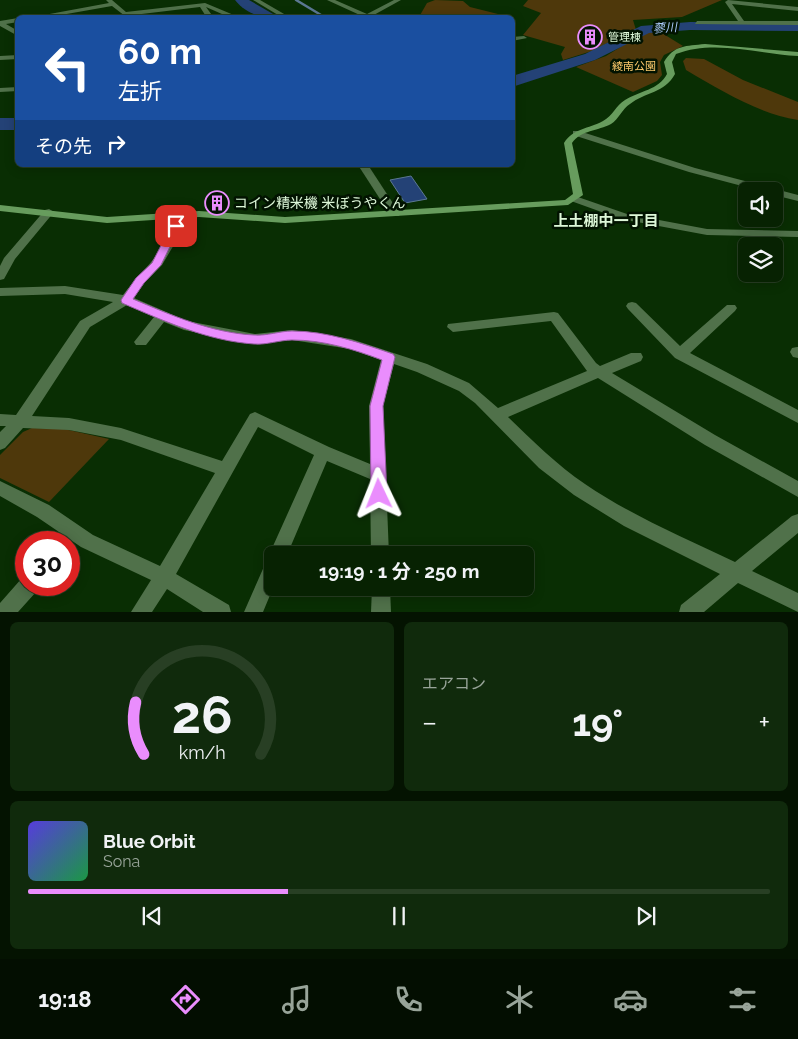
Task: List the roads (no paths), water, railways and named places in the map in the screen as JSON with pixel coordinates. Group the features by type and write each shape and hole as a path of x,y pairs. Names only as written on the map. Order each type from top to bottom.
{"street":[{"path":"256,0 283,15"},
{"path":"330,0 364,15"},
{"path":"372,15 398,0"},
{"path":"763,0 798,4"},
{"path":"46,15 110,2 123,15"},
{"path":"742,23 728,2 798,9"},
{"path":"204,3 203,10 209,15"},
{"path":"127,15 150,8 204,3 231,15"},
{"path":"0,23 15,20"},
{"path":"0,23 15,32"},
{"path":"697,23 798,23"},
{"path":"515,39 524,38"},
{"path":"575,199 579,190 568,143 576,134 610,121 627,101 665,82 671,74 668,62 670,57 680,50 717,46 780,54 798,54"},
{"path":"0,58 15,57"},
{"path":"0,90 15,89"},
{"path":"576,134 692,170 798,198"},
{"path":"364,167 395,214"},
{"path":"0,208 107,220 208,214 285,220 558,204 575,199 625,217 707,232 798,234"},
{"path":"0,276 10,258 49,212"},
{"path":"0,443 21,420 85,324 126,300 140,280 160,258 179,215"},
{"path":"0,292 66,290 126,300 184,325 255,340 292,335 322,338 351,344 422,368 464,387 496,414 545,463 580,490 630,520 798,603"},
{"path":"632,306 680,354 798,417"},
{"path":"680,354 731,308"},
{"path":"141,342 162,316"},
{"path":"453,326 554,316 591,367 597,372 798,490"},
{"path":"380,546 376,406 389,357"},
{"path":"496,414 636,357"},
{"path":"140,612 164,577 255,418 323,452 378,475"},
{"path":"0,420 69,424 121,434 225,469"},
{"path":"282,546 323,452"},
{"path":"0,488 43,511 64,531"},
{"path":"688,612 798,522"},
{"path":"80,540 87,541 164,577 222,612"},
{"path":"253,612 264,587"},
{"path":"5,612 19,596"},
{"path":"381,596 381,612"}],"water":[{"path":"411,176 427,199 405,203 390,180"}],"waterway":[{"path":"241,0 250,8 267,15"},
{"path":"296,0 321,15"},
{"name":"蓼川","path":"515,81 590,57 646,29 690,26 798,27"},
{"name":"蓼川","path":"0,124 15,124"}],"place":[{"name":"管理棟","path":"590,37"},
{"name":"コイン精米機 米ぼうやくん","path":"217,203"}],"district":[{"name":"上土棚中一丁目","path":"606,221"}],"park label":[{"name":"綾南公園","path":"634,66"}]}
